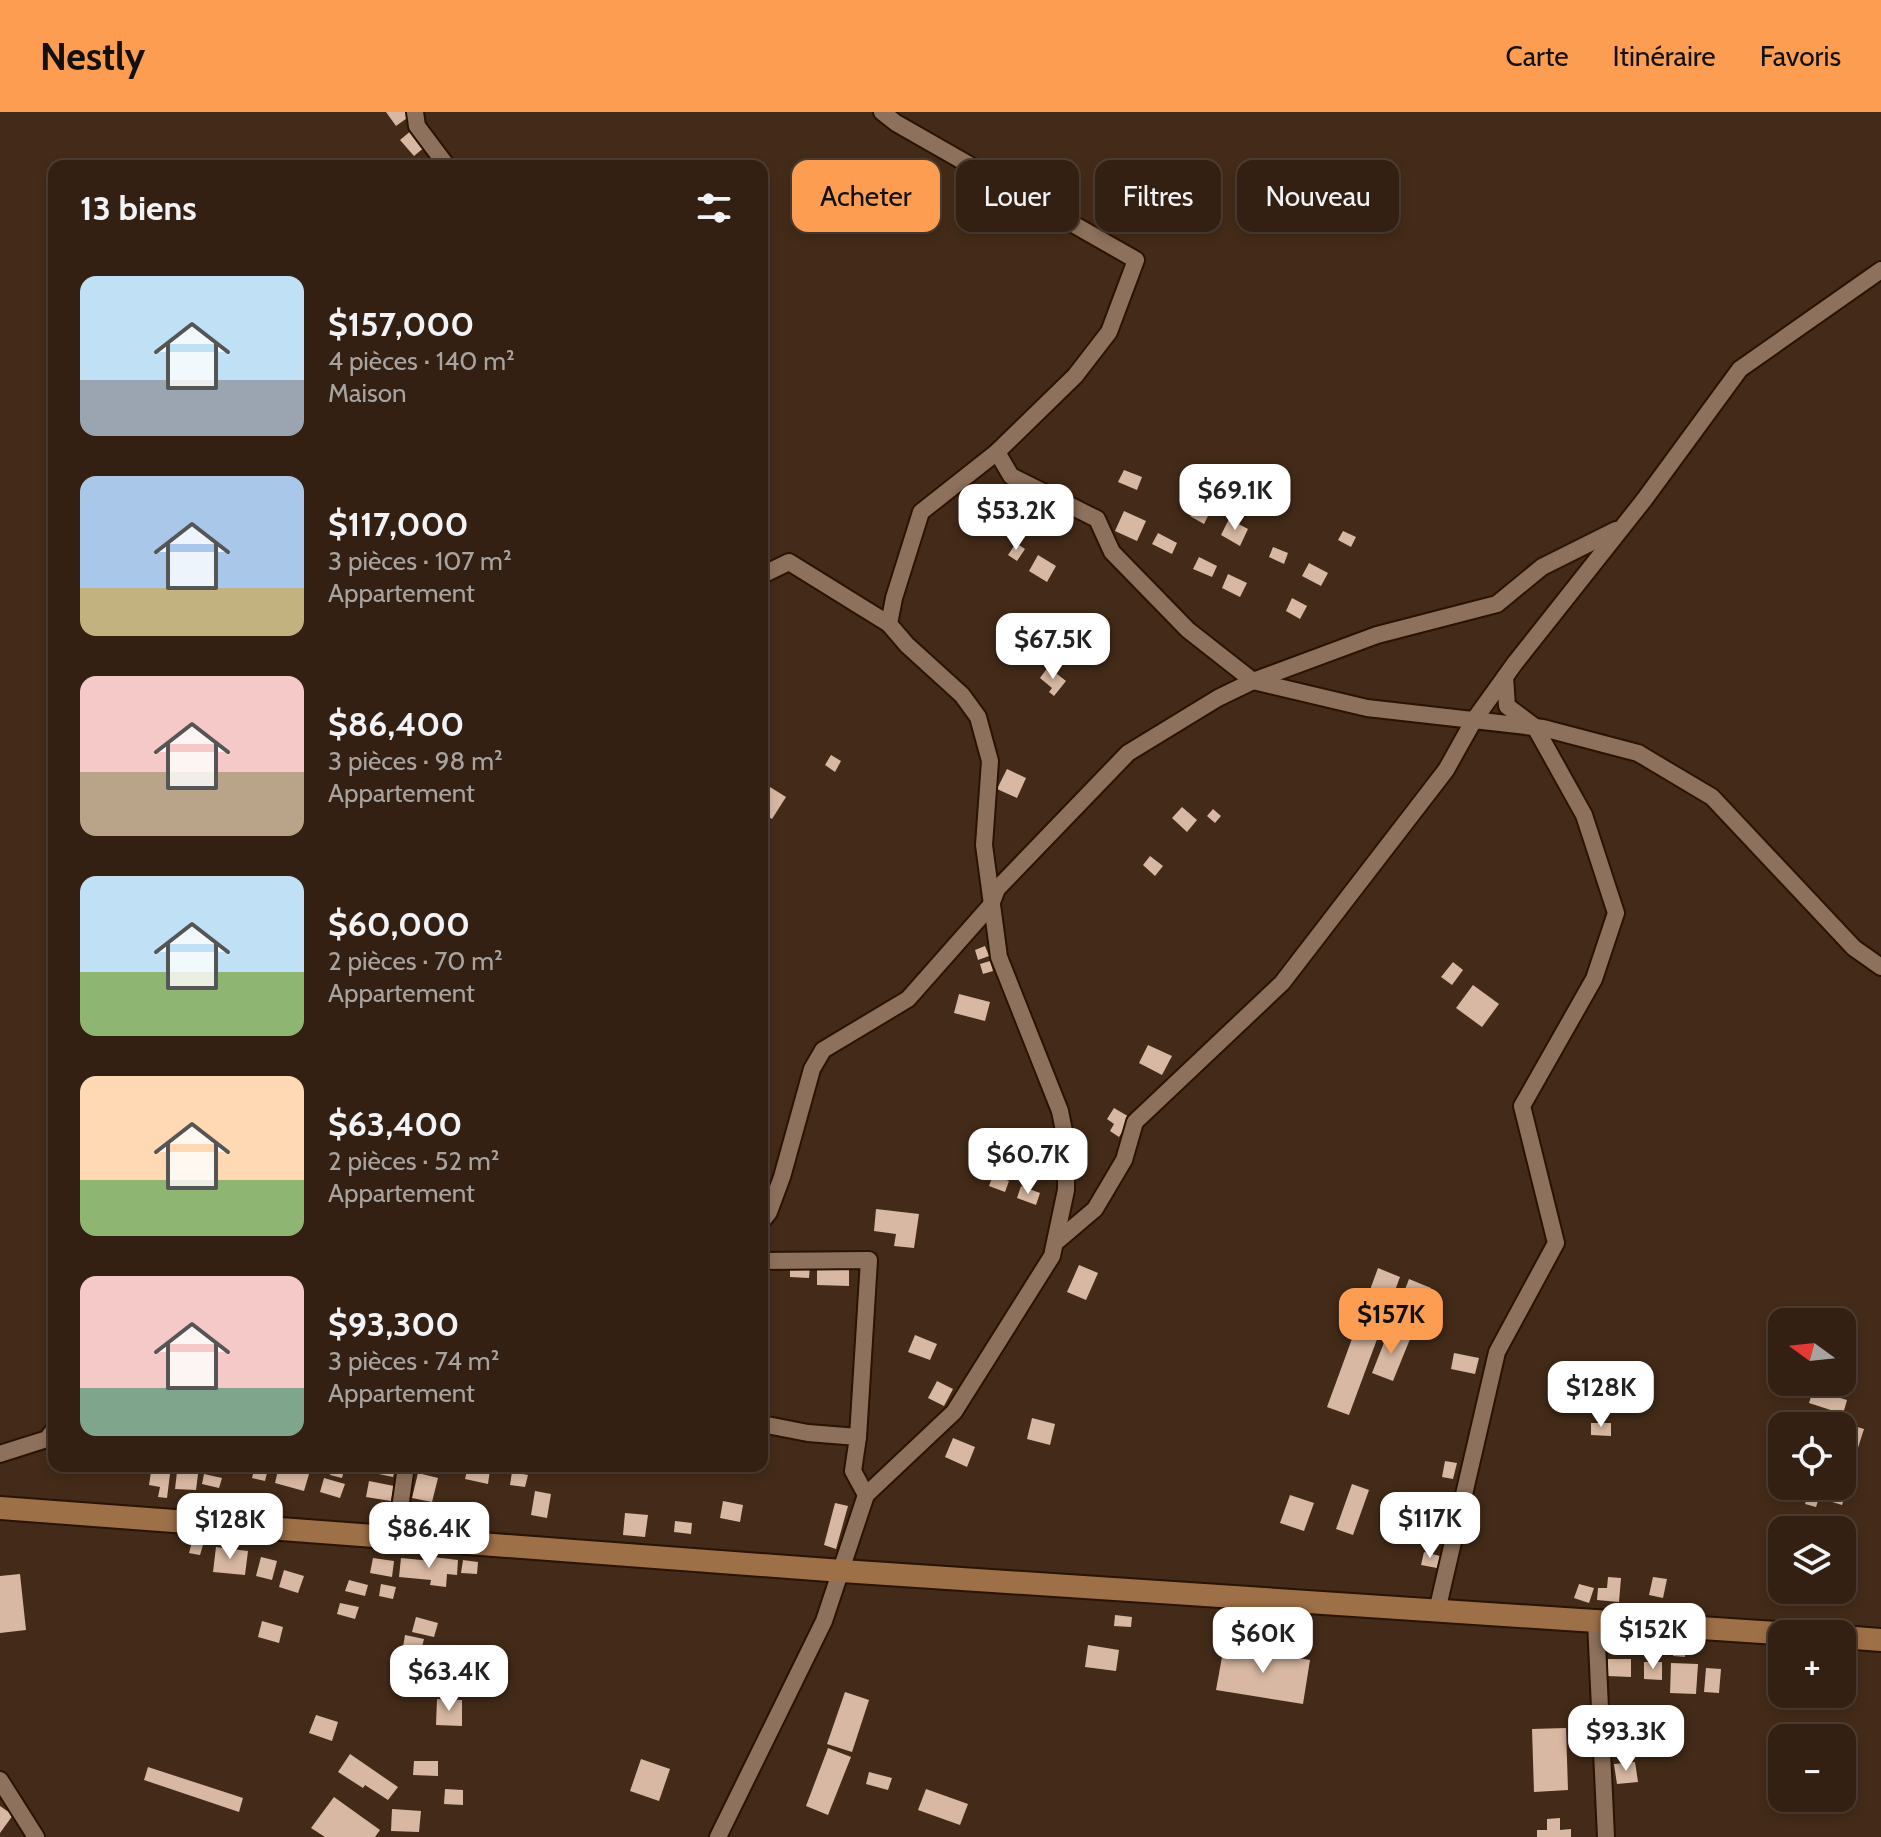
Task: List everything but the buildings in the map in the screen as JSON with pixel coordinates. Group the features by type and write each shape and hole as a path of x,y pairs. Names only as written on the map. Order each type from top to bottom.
{"main road":[{"path":"0,1508 842,1571 1768,1633"},
{"path":"1856,1638 1881,1640"}],"street":[{"path":"415,112 417,126 442,160"},
{"path":"882,112 896,123 1136,260 1109,332 1075,376 997,452 921,512 889,624"},
{"path":"1055,1243 1095,1209 1124,1160 1135,1122 1282,983 1446,770 1474,720 1505,677 1623,527 1740,369 1881,270"},
{"path":"997,452 1011,476 1097,519 1112,552 1188,630 1253,681 1367,708 1535,727 1638,753 1712,797 1854,948 1881,967"},
{"path":"768,1213 782,1177 812,1069 823,1050 908,999 991,905 997,889 1128,753 1218,698 1253,681 1377,635 1497,604 1542,567 1623,527"},
{"path":"718,1837 824,1621 866,1495 954,1412 1052,1256 1066,1190 1066,1141 1060,1111 999,957 984,845 990,761 978,717 962,695 907,645 889,624 789,562 768,572"},
{"path":"1437,1611 1497,1352 1556,1243 1522,1106 1594,979 1616,913 1584,815 1535,727 1507,706 1505,677"},
{"path":"768,1261 869,1260 858,1437 853,1471 866,1495"},
{"path":"768,1425 808,1433 858,1437"},
{"path":"0,1454 48,1438"},
{"path":"396,1537 405,1472"},
{"path":"1596,1622 1606,1837"},
{"path":"0,1780 36,1837"}]}
